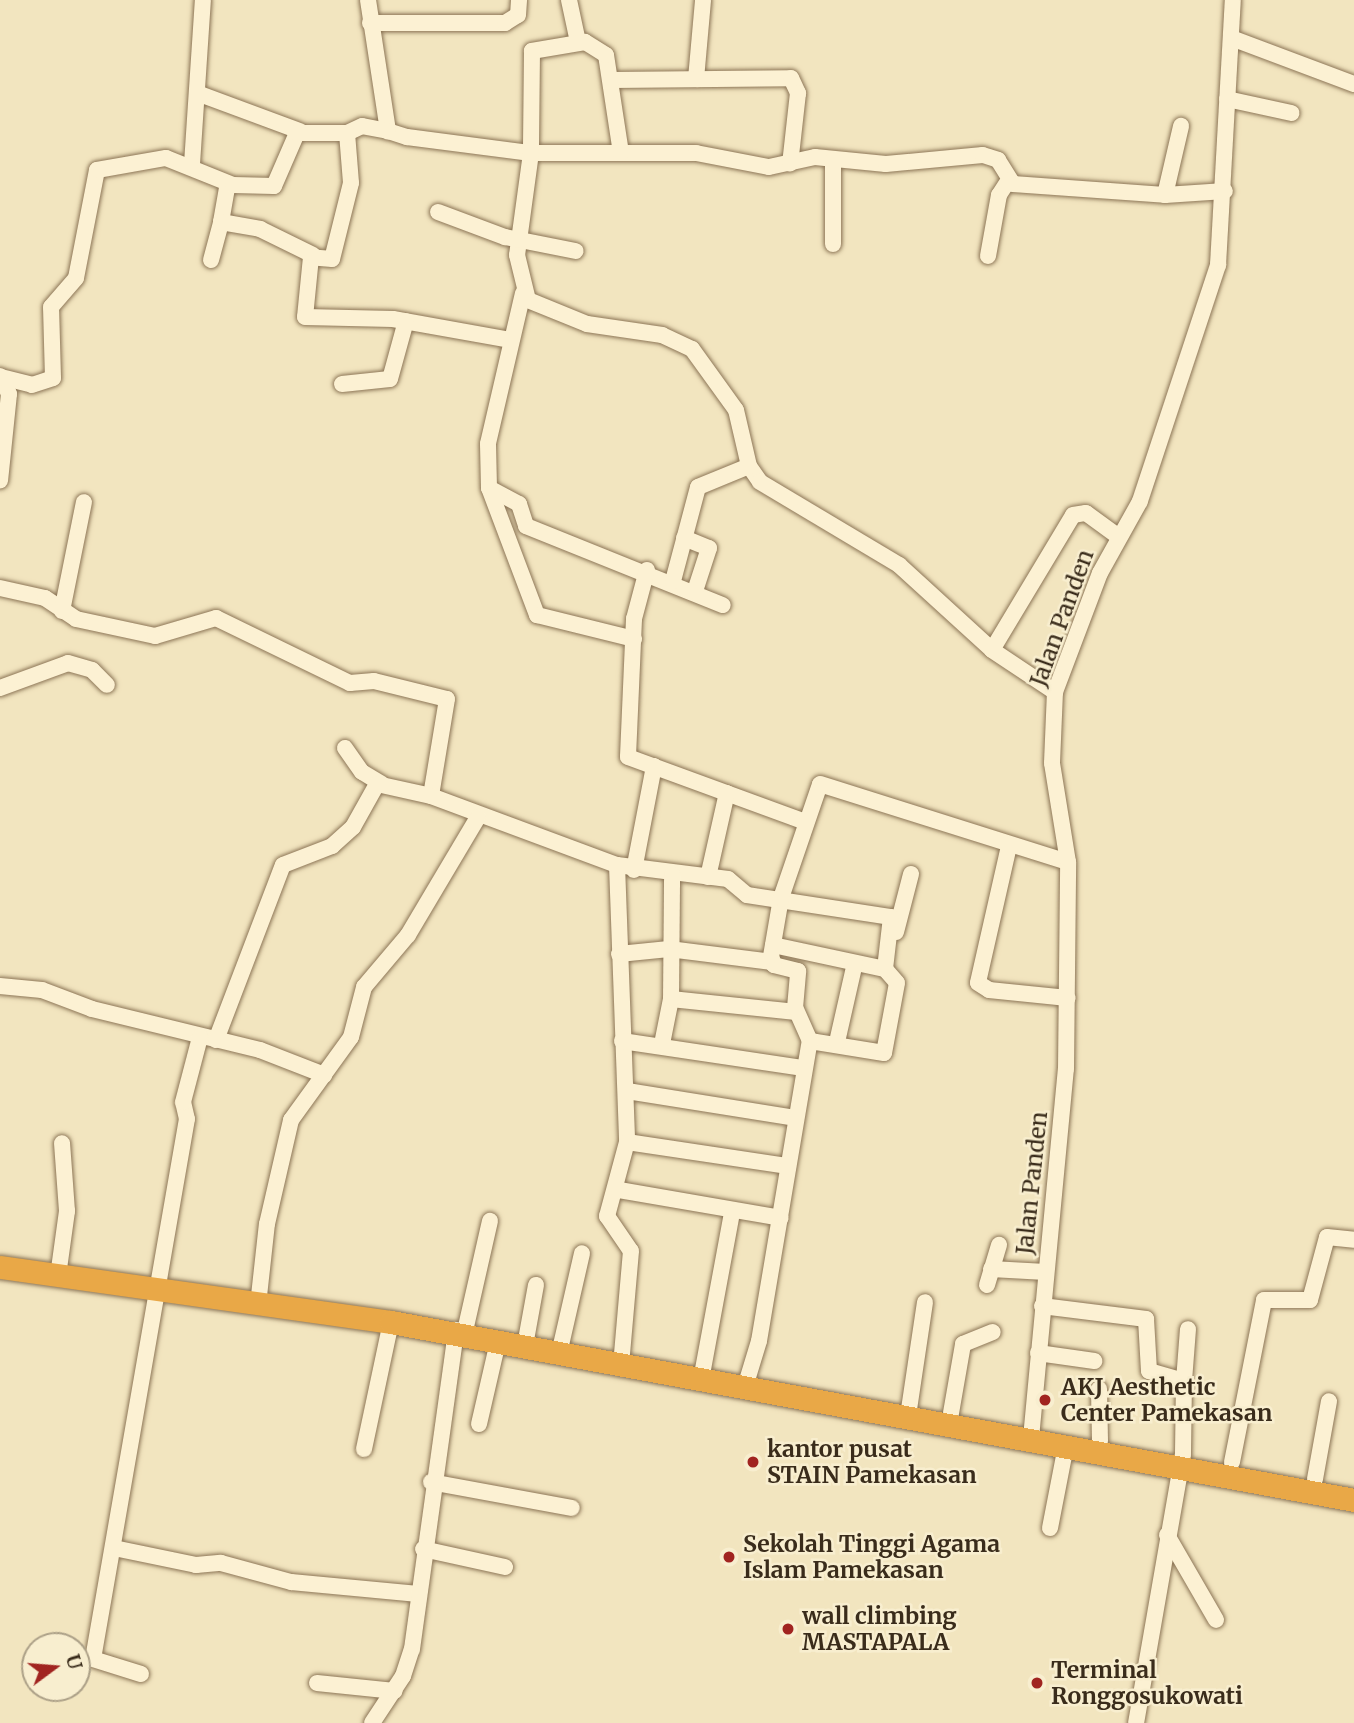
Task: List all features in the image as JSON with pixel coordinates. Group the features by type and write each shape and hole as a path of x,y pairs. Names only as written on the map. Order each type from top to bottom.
{"highway":[{"path":"0,1268 622,1354 702,1374"},
{"path":"459,1333 497,1346 748,1381 1031,1433 1100,1441 1354,1500"},
{"path":"909,1411 951,1413 1031,1433 1066,1446 1181,1461 1232,1462 1354,1486"}],"street":[{"path":"192,164 203,0"},
{"path":"368,0 388,131"},
{"path":"370,23 505,23 518,15 519,0"},
{"path":"569,0 578,42"},
{"path":"696,79 702,0"},
{"name":"Jalan Panden","path":"1031,1433 1068,998 1068,862 1052,763 1055,692 1118,536 1150,474 1177,374 1212,283 1223,245 1227,99 1234,39 1233,0"},
{"path":"1234,39 1354,84"},
{"path":"621,153 612,80 606,55 578,42 532,51 531,153 518,239 523,293 487,451 489,488 537,615 634,639"},
{"path":"612,80 794,80 790,164"},
{"path":"197,93 300,131 346,133 362,126 531,153 621,153 790,164 834,160 886,164 983,155 997,159 1008,181"},
{"path":"1227,99 1292,113"},
{"path":"1165,195 1181,126"},
{"path":"0,377 32,385 53,378 51,307 76,278 95,172 152,158 192,164 228,184 279,184 300,131"},
{"path":"220,222 260,229 327,260 334,255 352,178 346,133"},
{"path":"833,244 834,160"},
{"path":"1008,181 1165,195 1225,191"},
{"path":"988,256 999,195 1008,181"},
{"path":"211,260 228,184"},
{"path":"438,212 518,239 576,251"},
{"path":"313,255 307,318 406,321 511,340"},
{"path":"523,293 559,315 662,335 692,349 736,410 749,466 765,487 900,565 992,650 1055,692"},
{"path":"342,384 390,379 406,321"},
{"path":"0,377 9,394 0,481"},
{"path":"673,581 702,482 749,466"},
{"path":"489,488 519,504 526,526 648,570 723,605"},
{"path":"62,611 84,502"},
{"path":"992,650 1073,515 1086,513 1118,536"},
{"path":"684,538 709,548 695,592"},
{"path":"648,570 634,639 626,752 654,766 806,822"},
{"path":"0,588 46,598 62,611 155,636 216,618 350,683 374,681 447,699 431,796"},
{"path":"0,688 43,677 68,663 92,670 107,685"},
{"path":"345,748 362,772 382,784 431,796 478,817 617,865 634,870 733,882 742,894 891,917 885,969"},
{"path":"634,870 654,766"},
{"path":"772,953 781,898 806,822 826,782 1009,846 1068,862"},
{"path":"141,1674 93,1659 114,1548 154,1289 187,1119 183,1102 283,865 332,846 353,827 372,787 382,784"},
{"path":"708,877 727,793"},
{"path":"258,1305 267,1224 291,1120 355,1029 364,987 408,935 478,817"},
{"path":"1009,846 978,983 985,989 1068,998"},
{"path":"617,865 627,1142 619,1190 607,1216 631,1251 622,1354"},
{"path":"890,940 900,927 911,874"},
{"path":"662,1044 671,999 669,949 672,875"},
{"path":"619,954 669,949 772,953 885,969 899,987 885,1052 837,1042 810,1041"},
{"path":"748,1381 781,1218 802,1068 810,1041 796,1012 799,971 772,953"},
{"path":"837,1042 855,963"},
{"path":"0,986 42,990 324,1075"},
{"path":"671,999 796,1012"},
{"path":"622,1041 662,1044 802,1068"},
{"path":"626,1091 795,1118"},
{"path":"627,1142 788,1166"},
{"path":"58,1276 67,1212 62,1143"},
{"path":"619,1190 732,1213 781,1218"},
{"path":"702,1374 732,1213"},
{"path":"372,1723 395,1692 409,1665 431,1482 459,1333 490,1221"},
{"path":"1232,1462 1264,1300 1310,1300 1325,1239 1333,1234 1354,1240"},
{"path":"999,1245 989,1277 1046,1272"},
{"path":"561,1345 582,1253"},
{"path":"526,1340 537,1285"},
{"path":"909,1411 925,1302"},
{"path":"1042,1306 1146,1319 1149,1371 1184,1381"},
{"path":"365,1449 398,1324"},
{"path":"1136,1723 1181,1461 1188,1329"},
{"path":"951,1413 963,1344 993,1332"},
{"path":"478,1424 497,1346"},
{"path":"1038,1353 1094,1361"},
{"path":"1099,1388 1100,1441"},
{"path":"1315,1479 1329,1401"},
{"path":"1050,1528 1066,1446"},
{"path":"431,1482 572,1508"},
{"path":"1167,1535 1216,1620"},
{"path":"114,1548 198,1566 221,1563 291,1582 418,1594"},
{"path":"423,1549 505,1567"},
{"path":"317,1683 395,1692"}],"place":[{"name":"AKJ Aesthetic Center Pamekasan","path":"1045,1400"},
{"name":"kantor pusat STAIN Pamekasan","path":"753,1462"},
{"name":"Sekolah Tinggi Agama Islam Pamekasan","path":"729,1557"},
{"name":"wall climbing MASTAPALA","path":"788,1629"},
{"name":"Terminal Ronggosukowati","path":"1037,1683"}]}
